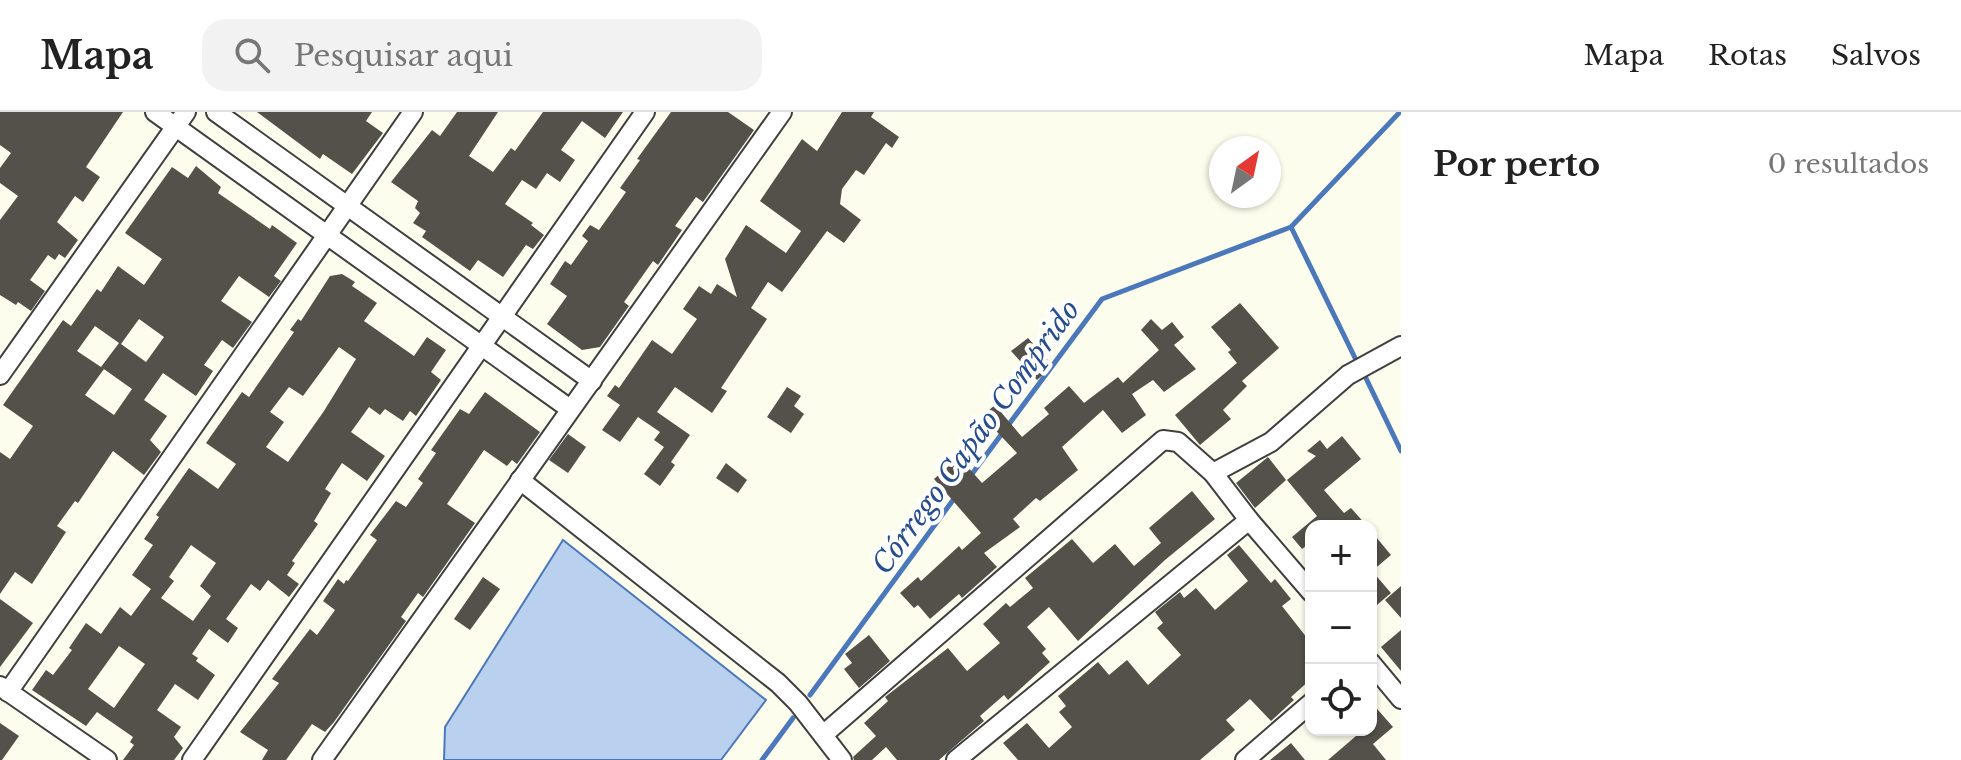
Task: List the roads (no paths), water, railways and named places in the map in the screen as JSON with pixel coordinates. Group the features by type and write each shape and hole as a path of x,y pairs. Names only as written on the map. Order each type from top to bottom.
{"street":[{"path":"155,112 181,120 327,235 570,409"},
{"path":"216,112 592,381"},
{"path":"107,760 4,689 413,112"},
{"path":"192,760 645,112"},
{"path":"322,760 782,112"},
{"path":"0,375 181,120"},
{"path":"1213,473 1271,442 1348,375 1401,346"},
{"path":"823,735 1163,440 1178,442 1213,473 1305,585"},
{"path":"520,480 778,683 798,703 842,760"},
{"path":"956,760 1249,520"},
{"path":"1372,664 1401,699"},
{"path":"1245,760 1305,708"}],"water":[{"path":"563,540 766,700 721,760 444,760 445,727"}],"waterway":[{"name":"Córrego Capão Comprido","path":"969,478 1102,299 1291,227 1400,112"},
{"path":"1291,227 1358,364"},
{"path":"1363,372 1401,451"},
{"name":"Córrego Capão Comprido","path":"810,695 956,496"},
{"name":"Córrego Capão Comprido","path":"762,760 793,718"}]}
